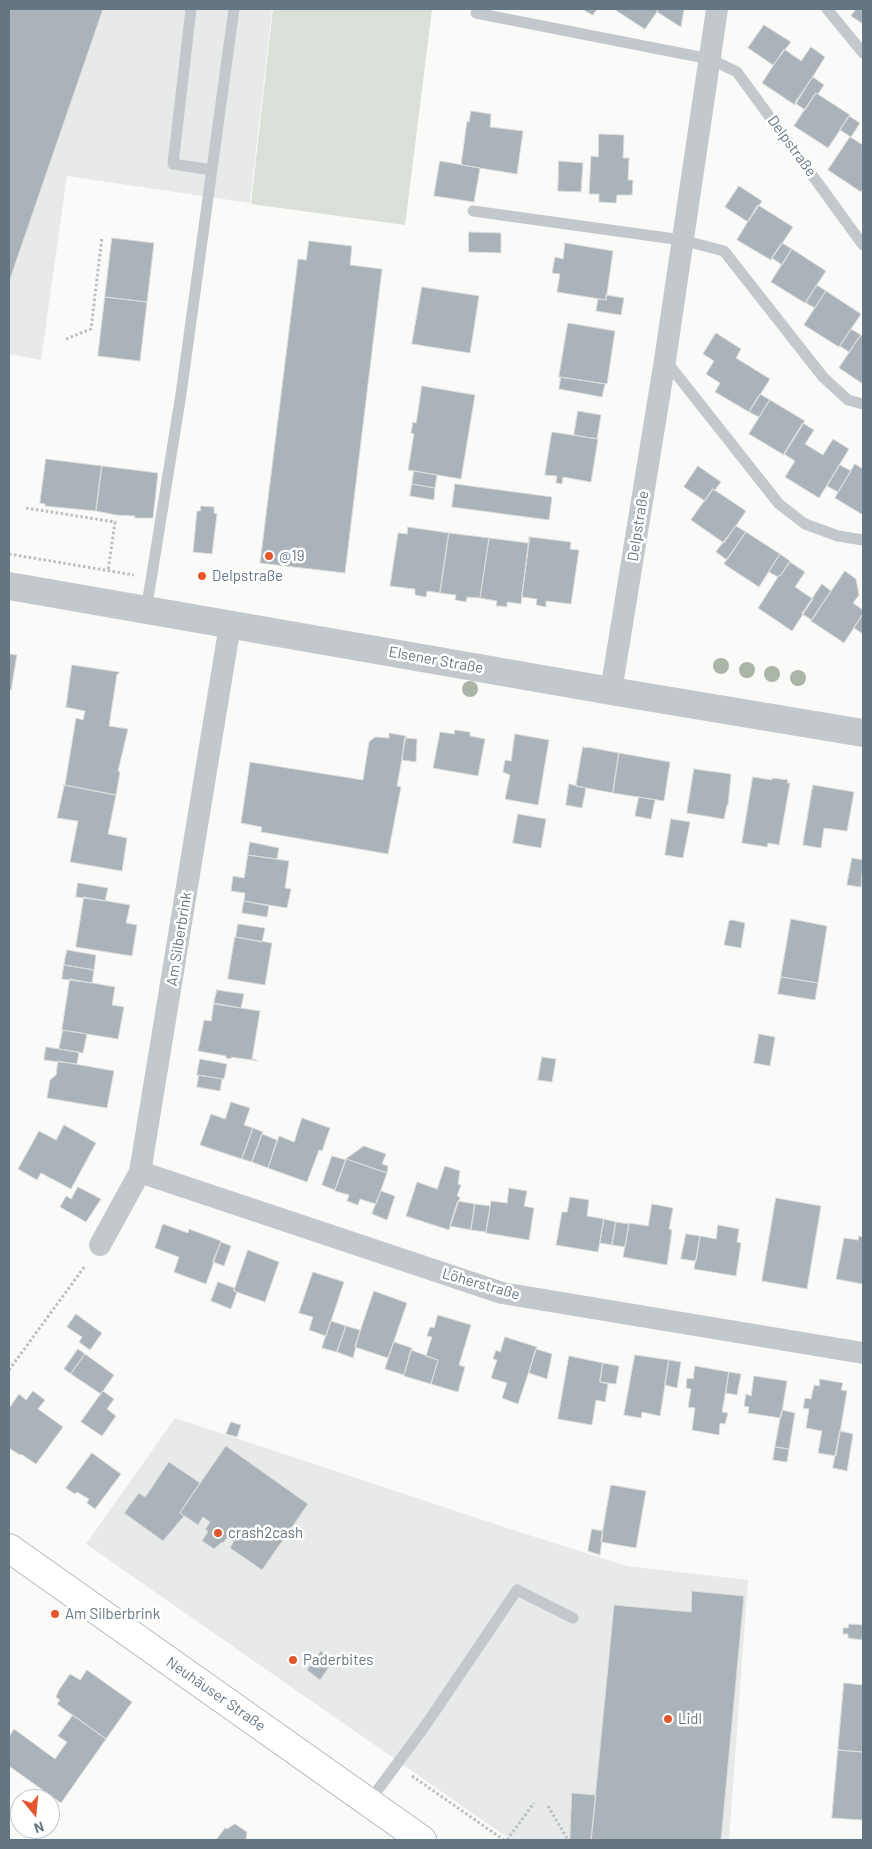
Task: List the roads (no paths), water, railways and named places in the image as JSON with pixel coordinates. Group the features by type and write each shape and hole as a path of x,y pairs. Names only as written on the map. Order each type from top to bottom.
{"main road":[{"name":"Neuhäuser Straße","path":"9,1548 419,1840"}],"street":[{"name":"Delpstraße","path":"611,691 665,360 717,9"},
{"name":"Elsener Straße","path":"9,586 863,733"},
{"name":"Am Silberbrink","path":"100,1245 140,1172 230,625"},
{"name":"Löherstraße","path":"140,1172 502,1294 863,1353"}],"lane":[{"path":"191,9 173,164 212,170"},
{"path":"146,611 181,394 234,9"},
{"path":"826,9 863,53"},
{"name":"Delpstraße","path":"476,13 710,58 737,72 863,245"},
{"path":"473,211 682,240 724,251 823,376 848,400 863,404"},
{"path":"665,360 779,504 805,524 838,536 863,540"},
{"path":"368,1803 397,1766 517,1590 573,1618"}],"place":[{"name":"@19","path":"269,556"},
{"name":"Delpstraße","path":"202,576"},
{"name":"crash2cash","path":"218,1533"},
{"name":"Am Silberbrink","path":"55,1614"},
{"name":"Paderbites","path":"293,1660"},
{"name":"Lidl","path":"668,1719"}]}
